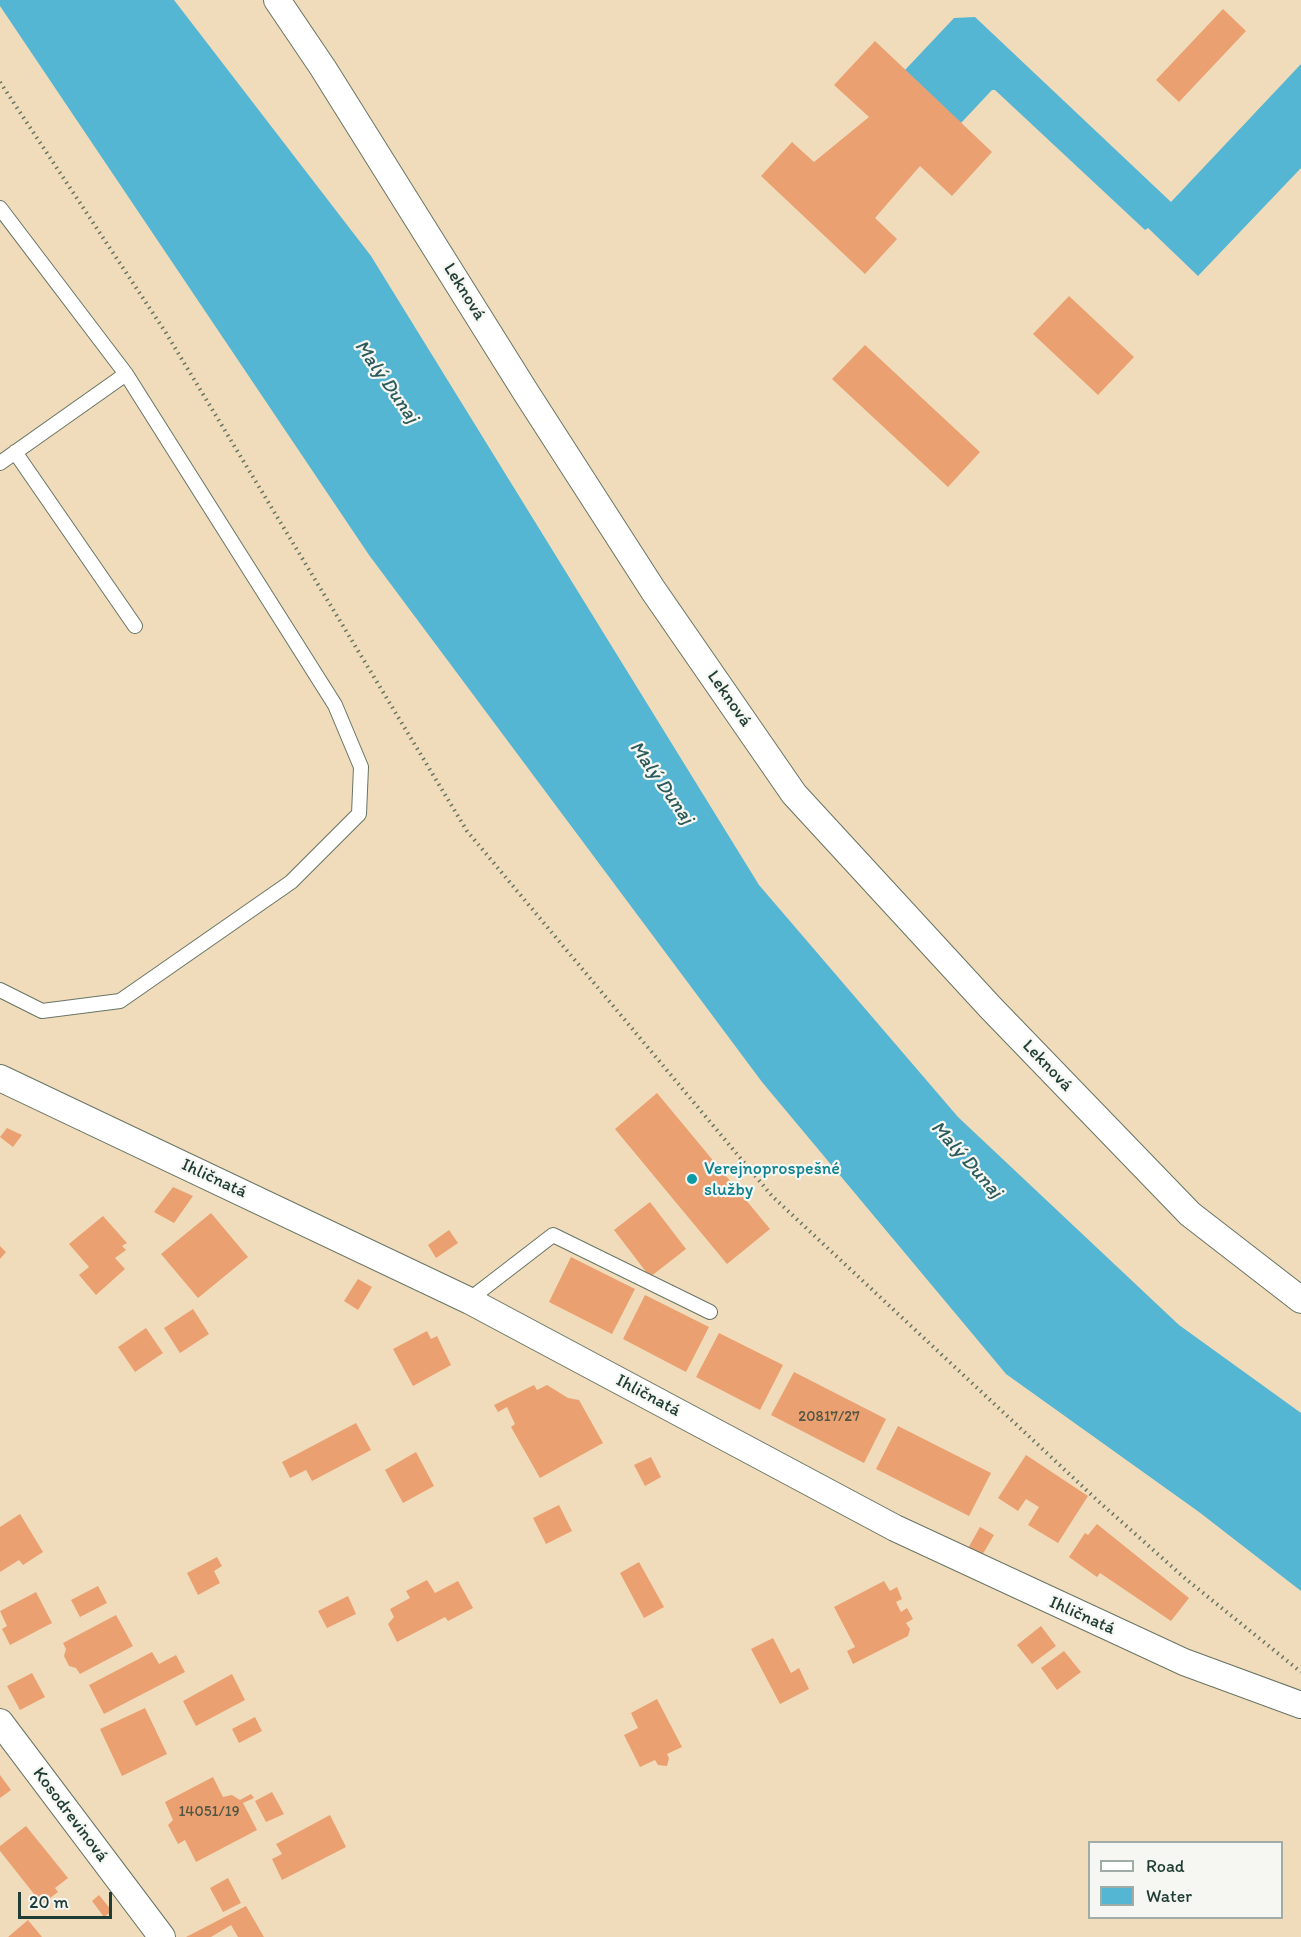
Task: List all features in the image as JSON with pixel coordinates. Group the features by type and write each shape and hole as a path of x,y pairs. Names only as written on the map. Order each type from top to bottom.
{"street":[{"name":"Leknová","path":"277,0 323,68 525,391 647,580 794,794 990,1007 1190,1214 1301,1300"},
{"name":"Ihličnatá","path":"0,1078 470,1301 895,1528 1184,1662 1301,1706"},
{"name":"Kosodrevinová","path":"0,1722 162,1937"}],"lane":[{"path":"0,208 126,374 335,705 361,766 359,814 291,882 120,1001 42,1011 0,990"},
{"path":"0,463 126,374"},
{"path":"15,452 135,626"},
{"path":"470,1301 553,1235 710,1312"}],"path":[{"path":"0,82 166,333 467,831 772,1196 1097,1500 1187,1580 1301,1672"}],"water":[{"name":"Malý Dunaj","path":"0,0 174,0 371,256 759,885 958,1117 1179,1325 1301,1413 1301,1591 1199,1512 1006,1374 762,1082 369,555 0,6"},
{"path":"975,17 1171,202 1301,64 1301,168 1198,276 1148,228 1145,230 995,90 992,90 961,123 905,70 954,18"}],"building":[{"path":"1223,9 1246,31 1179,102 1156,80"},
{"path":"875,41 992,152 952,196 920,166 875,218 897,239 865,274 761,176 792,142 814,162 869,117 834,85"},
{"path":"1069,296 1134,357 1098,395 1033,334"},
{"path":"865,345 980,452 948,487 832,379"},
{"name":"Verejnoprospešné služby","path":"657,1093 770,1229 727,1264 615,1129"},
{"path":"7,1128 22,1135 13,1147 0,1137"},
{"path":"173,1187 193,1196 174,1223 154,1212"},
{"path":"650,1202 686,1249 650,1277 614,1230"},
{"path":"211,1213 248,1257 198,1298 161,1254"},
{"path":"103,1216 127,1243 122,1246 126,1250 115,1258 125,1269 96,1295 79,1275 89,1267 69,1244"},
{"path":"449,1230 458,1243 436,1258 428,1245"},
{"path":"0,1246 6,1252 0,1259"},
{"path":"571,1257 635,1289 612,1334 549,1302"},
{"path":"358,1279 372,1287 358,1310 344,1301"},
{"path":"645,1295 709,1327 686,1372 623,1339"},
{"path":"193,1309 209,1334 180,1353 164,1328"},
{"path":"146,1328 163,1353 135,1372 118,1347"},
{"path":"427,1331 431,1339 437,1336 451,1365 413,1386 393,1349"},
{"path":"719,1333 783,1365 760,1410 696,1377"},
{"path":"794,1372 886,1419 864,1463 771,1415"},
{"path":"534,1385 537,1390 547,1385 568,1398 579,1400 603,1443 540,1478 511,1427 515,1424 507,1407 498,1412 494,1405"},
{"path":"356,1423 371,1450 312,1481 306,1470 290,1478 282,1462"},
{"path":"898,1426 991,1473 969,1516 876,1469"},
{"path":"416,1452 434,1486 403,1503 385,1470"},
{"path":"1026,1455 1088,1496 1058,1543 1028,1525 1039,1507 1026,1499 1018,1511 998,1498"},
{"path":"651,1457 661,1477 645,1486 634,1465"},
{"path":"559,1505 572,1531 546,1544 533,1518"},
{"path":"20,1514 43,1552 23,1565 19,1560 0,1572 0,1527"},
{"path":"1097,1524 1189,1598 1171,1621 1100,1573 1097,1577 1069,1557 1085,1533 1088,1535"},
{"path":"980,1527 994,1535 981,1557 967,1550"},
{"path":"217,1557 222,1566 214,1571 220,1583 198,1595 187,1573"},
{"path":"639,1562 664,1607 644,1618 620,1573"},
{"path":"427,1580 435,1593 458,1581 473,1608 448,1621 445,1617 397,1642 388,1624 394,1617 390,1609 410,1598 406,1591"},
{"path":"884,1581 890,1591 897,1587 902,1599 896,1602 901,1612 907,1608 913,1619 906,1623 910,1629 908,1636 853,1664 847,1651 855,1647 834,1607"},
{"path":"98,1586 107,1603 80,1617 71,1600"},
{"path":"36,1592 52,1623 10,1645 2,1629 7,1626 0,1611"},
{"path":"348,1596 356,1614 327,1628 318,1611"},
{"path":"116,1615 133,1646 80,1674 76,1668 69,1666 64,1656 66,1649 63,1643"},
{"path":"1041,1626 1056,1646 1032,1664 1017,1645"},
{"path":"773,1638 791,1673 799,1668 809,1689 780,1704 751,1649"},
{"path":"1064,1651 1081,1672 1057,1690 1041,1668"},
{"path":"152,1652 159,1664 176,1655 185,1672 104,1714 89,1685"},
{"path":"32,1673 45,1697 20,1710 7,1686"},
{"path":"232,1674 245,1700 196,1726 183,1701"},
{"path":"657,1699 682,1747 667,1754 669,1758 667,1766 658,1765 655,1760 640,1767 624,1735 638,1728 631,1713"},
{"path":"145,1708 167,1754 122,1776 100,1729"},
{"path":"255,1717 262,1731 239,1743 232,1729"},
{"path":"0,1775 11,1790 0,1798"},
{"path":"213,1777 223,1797 232,1795 240,1800 251,1794 254,1798 243,1803 257,1830 196,1862 185,1840 178,1844 168,1825 173,1820 165,1802"},
{"path":"272,1792 284,1814 266,1822 255,1801"},
{"path":"330,1815 346,1847 282,1880 272,1859 282,1854 276,1844"},
{"path":"26,1826 68,1878 55,1888 58,1892 42,1904 0,1851 0,1846"},
{"path":"228,1878 241,1903 223,1912 210,1888"},
{"path":"99,1895 112,1911 104,1917 92,1901"},
{"path":"246,1906 264,1937 238,1937 231,1925 211,1937 186,1937"},
{"path":"28,1920 42,1937 8,1937"}],"place":[{"name":"Verejnoprospešné služby","path":"692,1179"}]}
